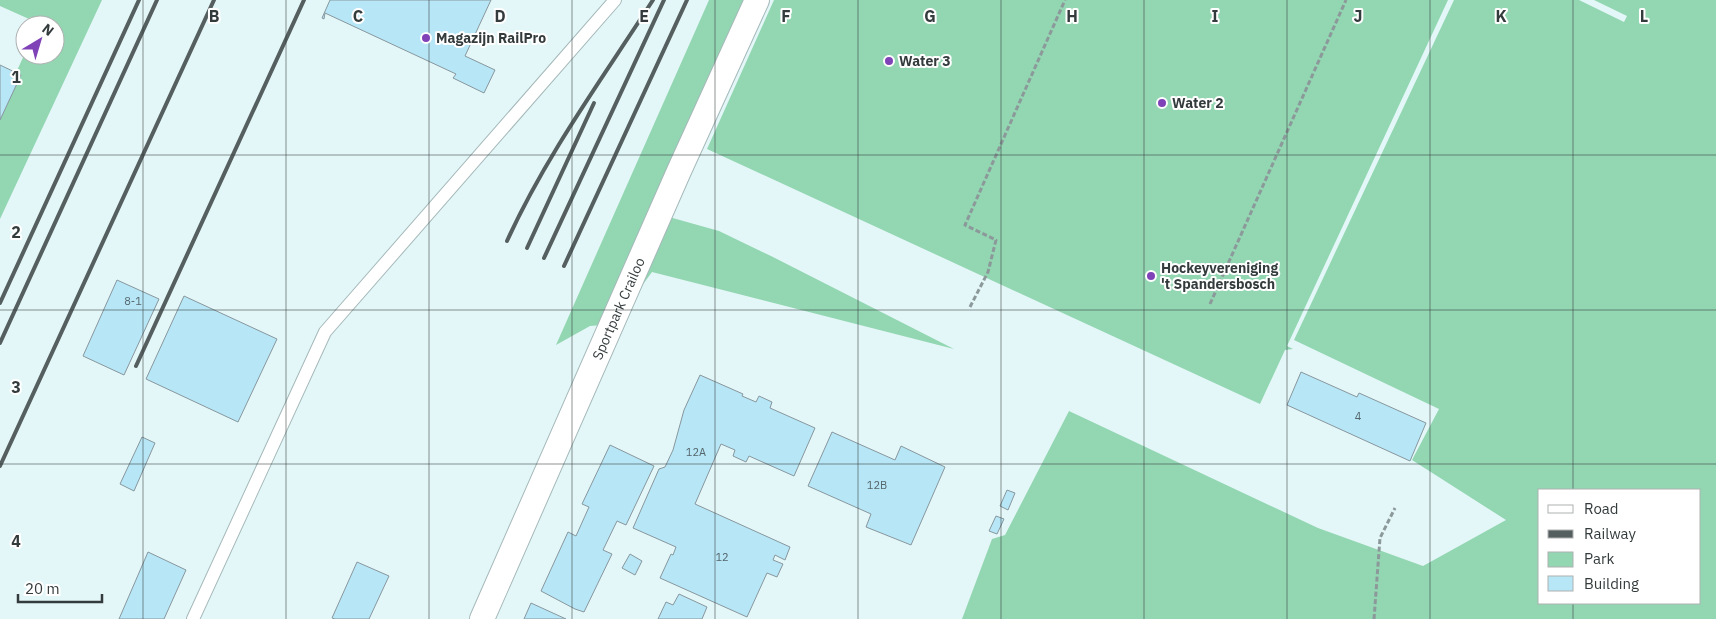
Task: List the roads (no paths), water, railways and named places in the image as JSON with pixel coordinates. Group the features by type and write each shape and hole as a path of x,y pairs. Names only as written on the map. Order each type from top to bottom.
{"street":[{"name":"Sportpark Crailoo","path":"482,619 679,171 757,0"}],"lane":[{"path":"193,619 326,332 615,0"}],"railway":[{"path":"0,303 139,0"},
{"path":"0,343 157,0"},
{"path":"0,466 214,0"},
{"path":"136,366 304,0"},
{"path":"507,241 522,209 557,148 653,0"},
{"path":"544,258 664,0"},
{"path":"564,266 687,0"},
{"path":"527,248 594,103"}],"place":[{"name":"Magazijn RailPro","path":"426,38"},
{"name":"Water 3","path":"889,61"},
{"name":"Water 2","path":"1162,103"},
{"name":"Hockeyvereniging 't Spandersbosch","path":"1151,276"}]}
